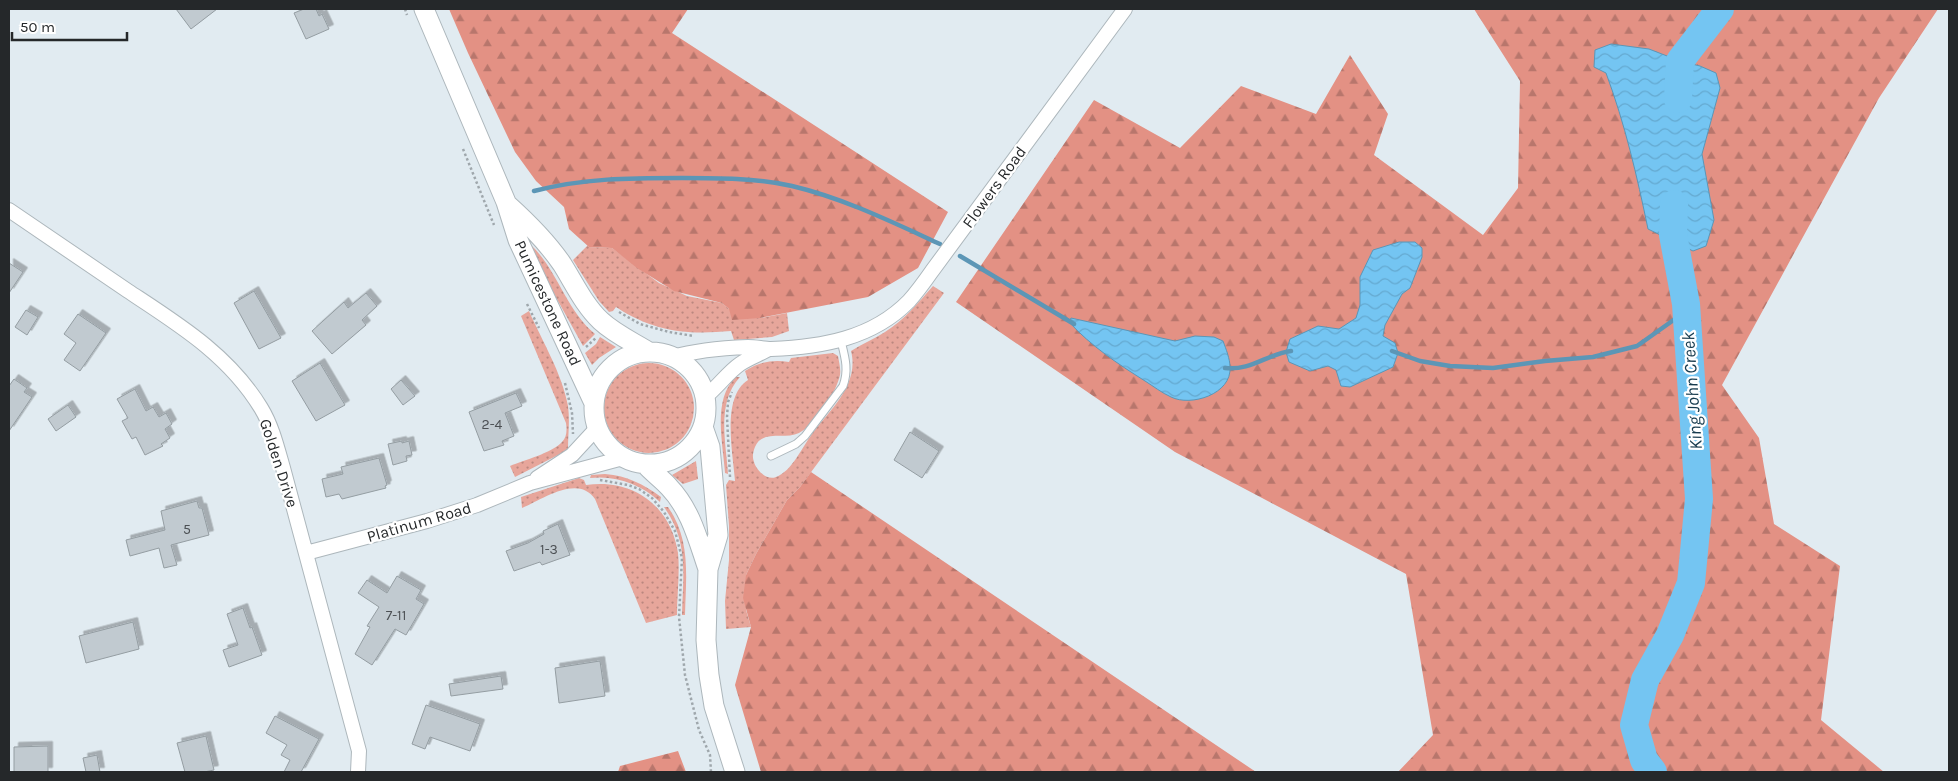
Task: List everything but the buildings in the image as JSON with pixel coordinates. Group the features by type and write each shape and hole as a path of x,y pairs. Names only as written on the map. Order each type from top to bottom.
{"main road":[{"name":"Pumicestone Road","path":"424,9 506,202 518,240 594,403"},
{"name":"Pumicestone Road","path":"506,202 540,235 561,263 590,310 606,325 648,352"},
{"path":"648,352 661,353 688,366 699,380 705,397 706,412 703,427 694,443 681,455 664,463 646,465 634,463 623,458 603,440 594,416 594,403 598,387 606,373 618,362 633,355 648,352"},
{"path":"703,427 710,447 718,535 708,569 706,640 709,674 714,706 735,772"},
{"path":"646,465 669,487 692,522 708,569"}],"street":[{"name":"Flowers Road","path":"672,357 696,350 750,347 769,349 841,341 874,328 892,317 909,301 1125,9"},
{"name":"Golden Drive","path":"9,210 187,330 209,347 234,372 261,408 274,436 306,553 358,751 358,772"},
{"name":"Flowers Road","path":"705,397 737,367 769,349"},
{"name":"Platinum Road","path":"530,483 572,455 597,428"},
{"name":"Platinum Road","path":"306,553 427,521 477,505 530,483 623,458"}],"lane":[{"path":"771,456 796,444 805,436 843,386 847,365 841,341"}],"path":[{"path":"572,356 594,341 617,311 640,324 669,332 700,337"},
{"path":"712,477 731,477 728,402 732,391 744,378 737,367"}],"shaded area":[{"path":"531,245 548,266 577,314 595,334 583,346 548,283"},
{"path":"588,245 589,247 612,248 659,283 687,296 722,303 729,309 760,318 787,313 789,331 772,337 734,340 731,331 685,332 671,330 644,322 616,307 613,311 609,312 599,301 573,260"},
{"path":"933,286 944,293 800,487 787,500 756,554 746,575 746,610 751,627 726,629 725,601 729,560 729,526 726,485 729,480 735,481 731,441 731,412 734,399 740,388 748,380 745,371 766,362 789,362 791,358 833,353 838,356 840,373 838,382 824,407 812,423 799,433 793,435 763,438 755,447 753,458 755,465 762,474 773,478 787,470 841,397 851,376 853,364 851,351 892,327"},
{"path":"529,311 556,369 565,394 569,412 568,449 515,477 510,466 545,453 557,446 566,436 566,423 521,316"},
{"path":"600,337 616,347 592,365 585,353 596,344"},
{"path":"649,363 666,366 681,376 691,391 694,408 691,425 681,440 666,450 649,453 632,450 617,440 607,425 604,408 607,391 617,376 632,366"},
{"path":"736,377 740,377 728,399 724,423 728,474 725,473 722,448 721,409 729,386"},
{"path":"696,461 698,479 683,484 672,475"},
{"path":"605,474 628,479 648,488 661,497 660,502 645,490 628,482 600,477 590,478 591,475"},
{"path":"579,478 584,480 586,485 603,484 619,486 634,491 658,509 674,536 678,553 677,615 646,623 595,499 588,492 570,488 522,508 521,497"},
{"path":"664,507 668,507 675,520 684,545 686,559 685,615 682,615 683,559 681,546 678,533"}],"green space":[{"path":"449,9 688,9 672,33 948,212 918,268 868,297 760,318 732,320 729,309 722,303 674,291 637,268 612,248 589,247 569,229 564,207 536,181 515,152"},
{"path":"1474,9 1938,9 1879,98 1722,385 1759,438 1774,524 1840,566 1821,720 1884,772 1398,772 1433,735 1406,574 1175,452 956,302 1094,100 1180,148 1241,86 1316,114 1350,55 1388,114 1374,155 1483,235 1518,188 1520,81"},
{"path":"811,472 1256,772 761,772 735,685 751,627 743,598 746,575 787,500"},
{"path":"678,751 686,772 618,772 620,766"}],"water":[{"path":"1611,44 1649,49 1716,73 1720,88 1702,154 1714,220 1706,246 1693,251 1648,229 1630,150 1613,92 1606,73 1594,67 1595,50"},
{"path":"1399,242 1415,242 1422,248 1422,257 1410,288 1402,294 1385,325 1383,336 1395,343 1398,353 1393,367 1350,387 1341,386 1336,370 1328,366 1310,371 1289,362 1286,352 1290,339 1318,326 1339,329 1356,318 1360,305 1360,277 1373,250"},
{"path":"1071,318 1175,341 1195,336 1214,337 1223,341 1228,354 1229,376 1217,391 1209,396 1199,399 1179,400 1161,391 1105,354 1077,331 1069,322"}],"waterway":[{"name":"King John Creek","path":"1678,99 1680,61 1720,9"},
{"path":"534,191 571,183 626,179 709,178 765,181 792,186 830,197 867,211 940,244"},
{"name":"King John Creek","path":"1653,772 1644,760 1634,725 1645,680 1670,635 1691,583 1699,499 1686,304 1673,235 1674,204"},
{"path":"960,256 1074,324"},
{"path":"1392,351 1420,361 1450,366 1493,368 1593,357 1637,346 1675,319 1686,304"},
{"path":"1225,368 1251,365 1274,355 1291,351"}]}
